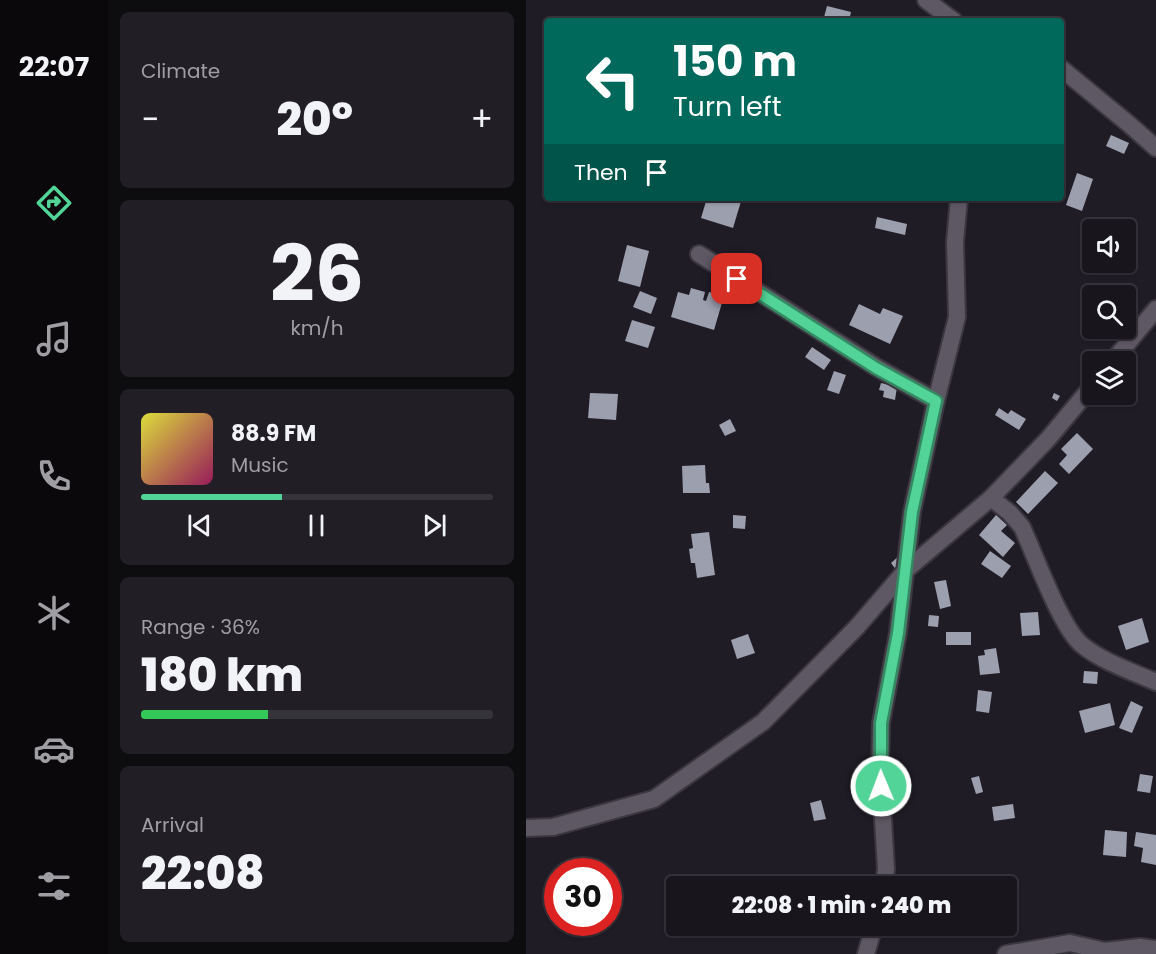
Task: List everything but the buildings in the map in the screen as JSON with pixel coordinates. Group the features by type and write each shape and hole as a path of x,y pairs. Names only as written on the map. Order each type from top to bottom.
{"street":[{"path":"926,0 950,18"},
{"path":"1064,71 1156,148"},
{"path":"885,876 880,769 881,723 898,633 912,512 957,317 955,242 959,201"},
{"path":"699,254 876,368 936,401"},
{"path":"1121,351 1156,309"},
{"path":"526,828 553,827 655,799 763,722 857,627 906,570 991,498 1082,398"},
{"path":"991,498 1010,513 1022,527 1067,627 1081,644 1106,660 1156,682"},
{"path":"866,954 871,936"},
{"path":"1006,954 1070,944 1105,951 1140,947 1156,949"}],"route":[{"path":"737,279 876,368 936,401 912,512 898,633 881,723 881,786"}]}
